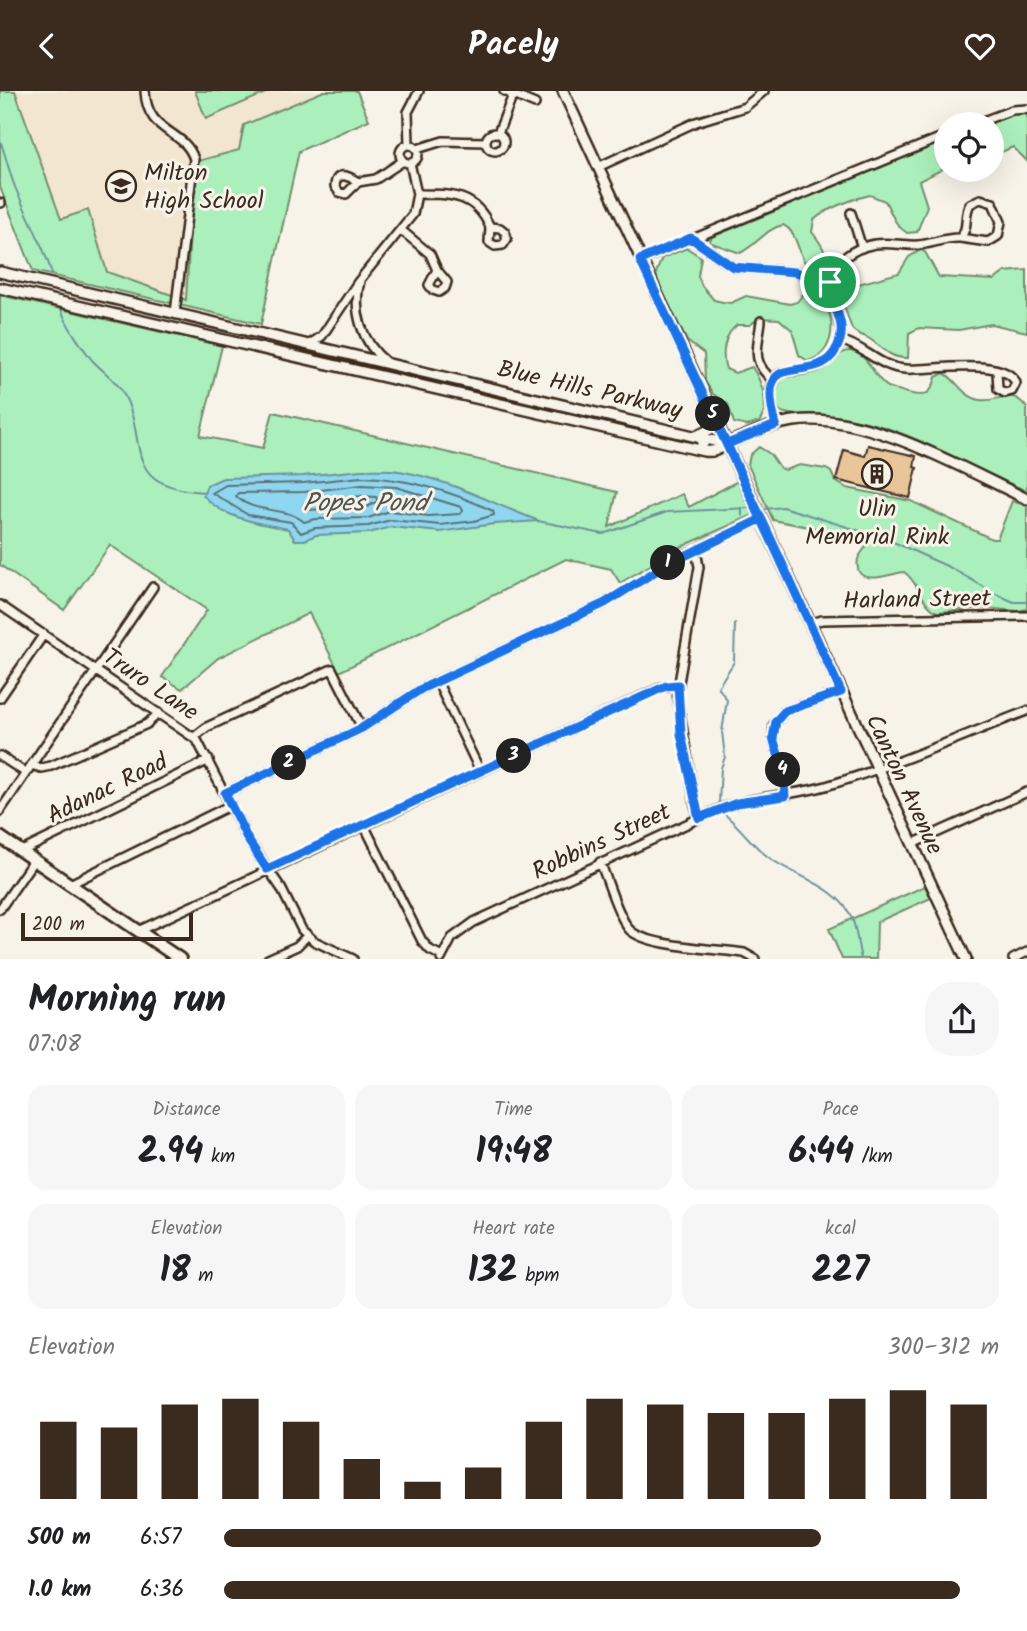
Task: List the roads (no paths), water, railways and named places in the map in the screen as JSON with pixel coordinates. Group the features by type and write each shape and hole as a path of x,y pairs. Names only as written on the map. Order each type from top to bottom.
{"highway":[{"path":"0,837 180,959"}],"main road":[{"name":"Canton Avenue","path":"563,91 966,959"},
{"name":"Blue Hills Parkway","path":"0,272 727,444"},
{"name":"Blue Hills Parkway","path":"0,288 699,450 718,451 727,444"},
{"path":"433,388 436,373"},
{"path":"699,450 704,442 698,435 711,429 715,418"},
{"path":"727,444 776,425 816,420 882,434 930,453 1027,499"}],"street":[{"path":"145,91 148,109 155,121 185,144 194,159 175,313"},
{"path":"310,344 320,338 362,277 413,214 417,194 402,152 409,145 408,112 411,101 419,91"},
{"path":"504,91 535,104"},
{"path":"597,167 696,122 739,109 764,91"},
{"path":"498,133 513,95"},
{"path":"1004,113 1027,109"},
{"path":"485,142 490,134 498,133"},
{"path":"485,142 491,150 500,149 504,139 498,133"},
{"path":"640,260 934,140"},
{"path":"409,145 417,149 443,141 485,142"},
{"path":"358,182 376,179 417,157 417,149"},
{"path":"417,194 461,196 477,205 490,226"},
{"path":"776,425 769,397 773,380 786,371 823,363 832,356 840,340 841,322 831,295 830,282 841,260 862,248 883,243 919,245 943,238 988,242 998,236 1002,225 993,203 983,199 970,204 966,213 967,229 960,239"},
{"path":"851,213 862,248"},
{"path":"401,230 430,254 437,270"},
{"path":"691,238 733,267 795,272 830,282"},
{"path":"362,277 358,296 359,317 370,345 386,362"},
{"path":"338,313 348,310 359,317"},
{"path":"761,321 757,359 761,369 773,380"},
{"path":"840,340 859,346 879,361 898,368 967,366 997,371"},
{"path":"225,793 362,728 437,681 605,603 664,566 761,519"},
{"path":"696,550 699,571 678,685 681,734 699,818"},
{"path":"0,811 153,587"},
{"name":"Truro Lane","path":"0,605 194,737 209,760 251,846 307,936"},
{"name":"Harland Street","path":"809,623 822,620 1027,616"},
{"path":"0,698 44,634"},
{"path":"194,737 207,727 332,669 362,728"},
{"path":"0,681 8,686"},
{"path":"437,681 480,772"},
{"path":"138,930 662,687 678,685"},
{"path":"785,796 783,770 773,738 776,721 785,711 841,692"},
{"name":"Robbins Street","path":"441,958 452,938 469,924 699,818 737,803 785,796 825,786 1027,711"},
{"path":"31,765 41,768 51,766 147,724 159,713"},
{"path":"0,756 26,773"},
{"name":"Adanac Road","path":"22,852 209,760"},
{"path":"912,844 1027,792"},
{"path":"70,884 231,805"},
{"path":"365,825 422,941 441,958"},
{"path":"0,909 34,860"},
{"path":"600,862 625,922 635,934 664,942 744,953 755,959"},
{"path":"268,959 296,946 307,936 353,959"},
{"path":"1013,959 1027,952"}],"water":[{"name":"Popes Pond","path":"361,470 394,470 435,480 539,521 440,532 391,527 369,533 316,535 305,540 295,540 288,529 231,515 203,495 207,485 223,478 303,476"}],"waterway":[{"path":"0,140 15,187 40,240 52,274"},
{"path":"61,309 88,354 122,391 130,409 141,458 148,471 159,481 177,488 205,492"},
{"path":"766,509 783,507 889,540 951,568 996,594 1014,602 1027,602"},
{"path":"742,508 742,516"},
{"path":"538,521 603,534 667,512 749,508"},
{"path":"719,803 721,768 725,757 722,732 727,700 718,687 734,662 735,624"},
{"path":"724,814 771,859 818,884 839,900 853,921 861,959"}],"place":[{"name":"Milton High School","path":"121,186"},
{"name":"Ulin Memorial Rink","path":"877,474"}]}
